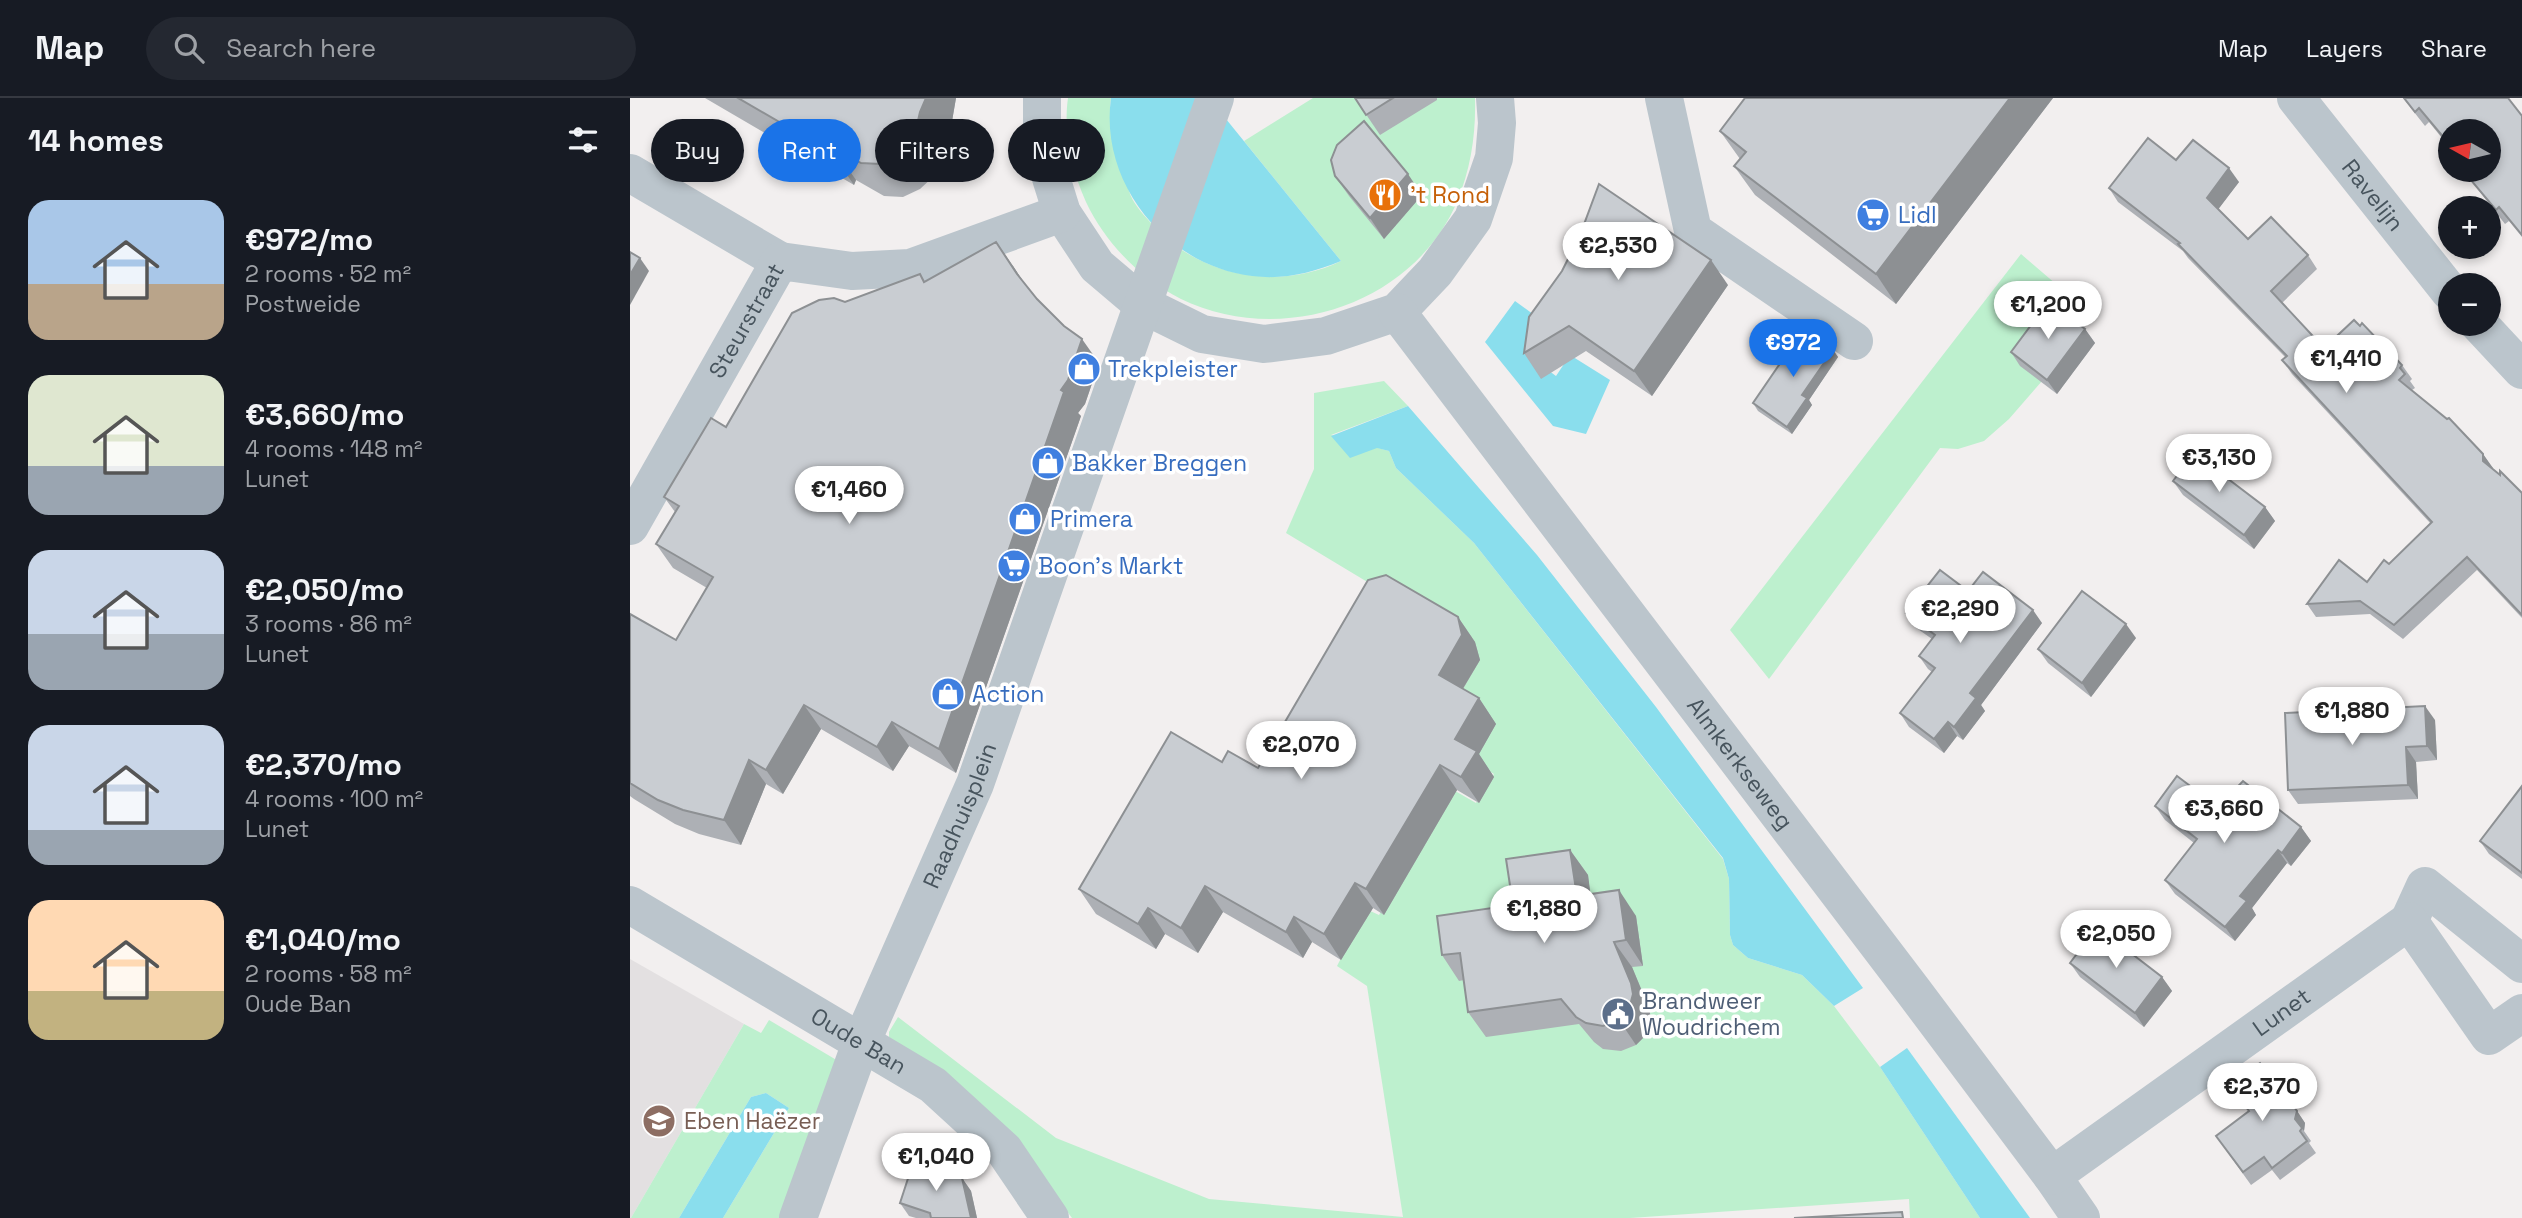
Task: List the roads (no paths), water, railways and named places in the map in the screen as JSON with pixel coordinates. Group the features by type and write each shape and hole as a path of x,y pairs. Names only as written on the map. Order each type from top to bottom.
{"street":[{"path":"1042,98 1042,149 1062,213 1097,266 1143,305 1202,334 1264,344 1326,336 1397,312 1435,272 1473,219 1494,158 1504,106"},
{"name":"Raadhuisplein","path":"798,1218 861,1043 975,784 1215,98"},
{"path":"1664,98 1693,231 1854,341"},
{"name":"Ravelijn","path":"2295,98 2438,277"},
{"path":"630,173 780,261"},
{"name":"Steurstraat","path":"630,526 780,261 852,271 910,268 1062,213"},
{"name":"Almkerkseweg","path":"1397,312 2052,1176 2081,1218"},
{"path":"2490,336 2522,370"},
{"path":"2522,964 2424,886 2409,921 2488,1036 2522,1013"},
{"name":"Oude Ban","path":"630,905 933,1085 1004,1150 1050,1218"},
{"name":"Lunet","path":"2052,1176 2409,921"}],"water":[{"path":"1111,98 1209,98 1341,261 1319,269 1275,277 1252,276 1221,269 1192,256 1167,238 1145,216 1128,189 1116,161 1110,130"},
{"path":"1515,301 1552,328 1533,359 1556,376 1570,355 1610,380 1586,434 1553,426 1485,342"},
{"path":"1408,406 1537,555 1656,707 1863,988 1834,1006 1802,975 1748,958 1733,945 1730,935 1729,879 1723,858 1474,543 1396,468 1389,451 1377,448 1350,458 1331,436"},
{"path":"1907,1048 2030,1218 1980,1218 1880,1067"},
{"path":"766,1093 789,1108 723,1218 679,1218 751,1097"}],"place":[{"name":"'t Rond","path":"1385,195"},
{"name":"Lidl","path":"1873,215"},
{"name":"Trekpleister","path":"1084,369"},
{"name":"Bakker Breggen","path":"1048,463"},
{"name":"Primera","path":"1025,519"},
{"name":"Boon's Markt","path":"1014,566"},
{"name":"Action","path":"948,694"},
{"name":"Brandweer Woudrichem","path":"1618,1014"},
{"name":"Eben Haëzer","path":"659,1121"}]}
